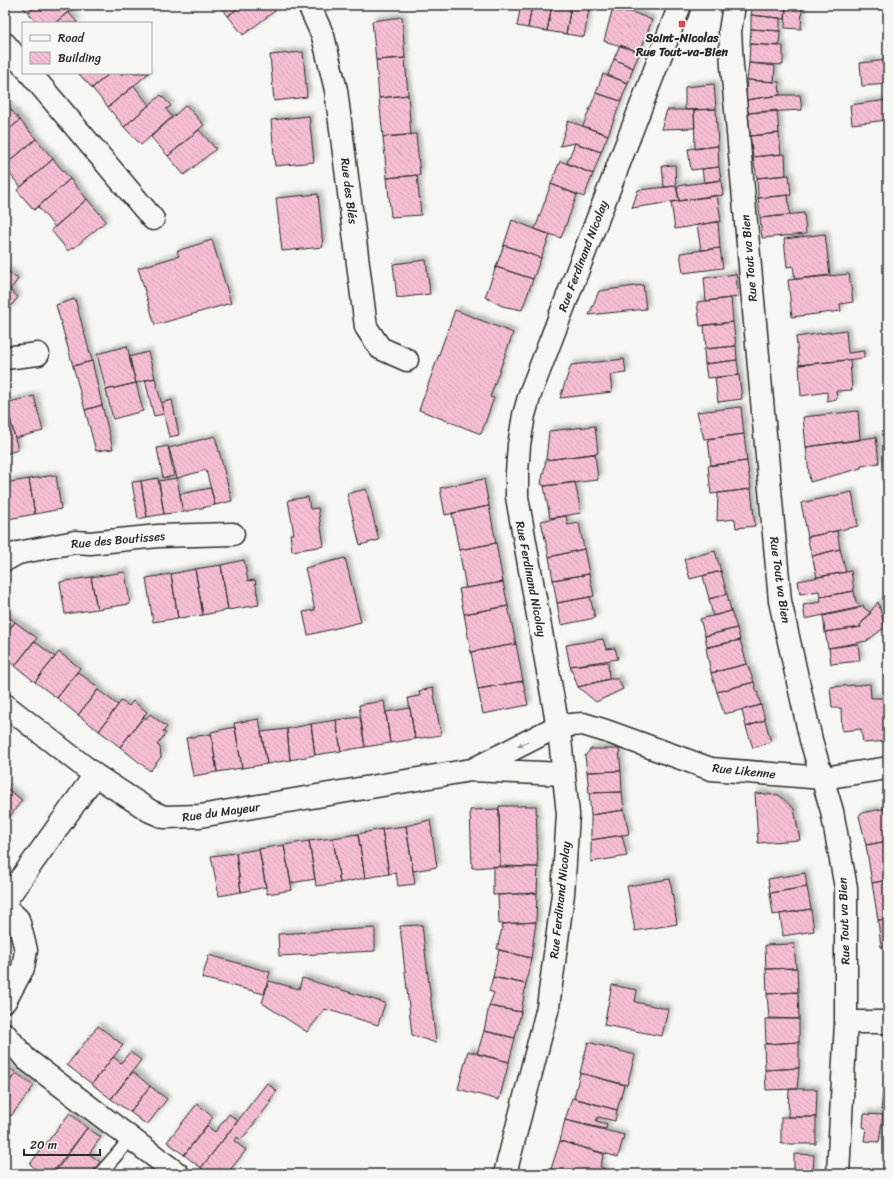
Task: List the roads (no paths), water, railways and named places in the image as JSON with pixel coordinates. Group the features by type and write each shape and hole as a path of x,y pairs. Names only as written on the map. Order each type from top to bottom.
{"street":[{"name":"Rue des Blés","path":"310,5 323,36 336,90 366,327 380,348 407,360"},
{"name":"Rue Ferdinand Nicolay","path":"505,1174 512,1148 512,1142 543,1032 557,945 566,870 568,814 558,726 518,504 517,473 523,422 530,394 539,370 680,5"},
{"name":"Rue Tout va Bien","path":"734,5 730,31 732,59 780,601 811,740 832,811 846,888 846,1022 838,1174"},
{"path":"5,44 22,64"},
{"path":"31,74 153,219"},
{"path":"5,358 38,354"},
{"name":"Rue des Boutisses","path":"5,560 18,553 75,542 90,543 158,536 233,534"},
{"name":"Rue du Mayeur","path":"5,705 95,775 150,811 164,817 177,818 200,816 471,770 564,774"},
{"name":"Rue Likenne","path":"558,726 583,724 711,769 823,778 888,768"},
{"name":"Rue du Mayeur","path":"471,770 558,726"},
{"path":"5,901 95,775"},
{"path":"5,907 18,919 26,950 23,968 5,1001"},
{"path":"846,1022 888,1022"},
{"path":"5,1034 26,1059 178,1174"}],"lane":[{"path":"100,1174 131,1138"}],"place":[{"name":"Saint-Nicolas Rue Tout-va-Bien","path":"682,24"}]}
